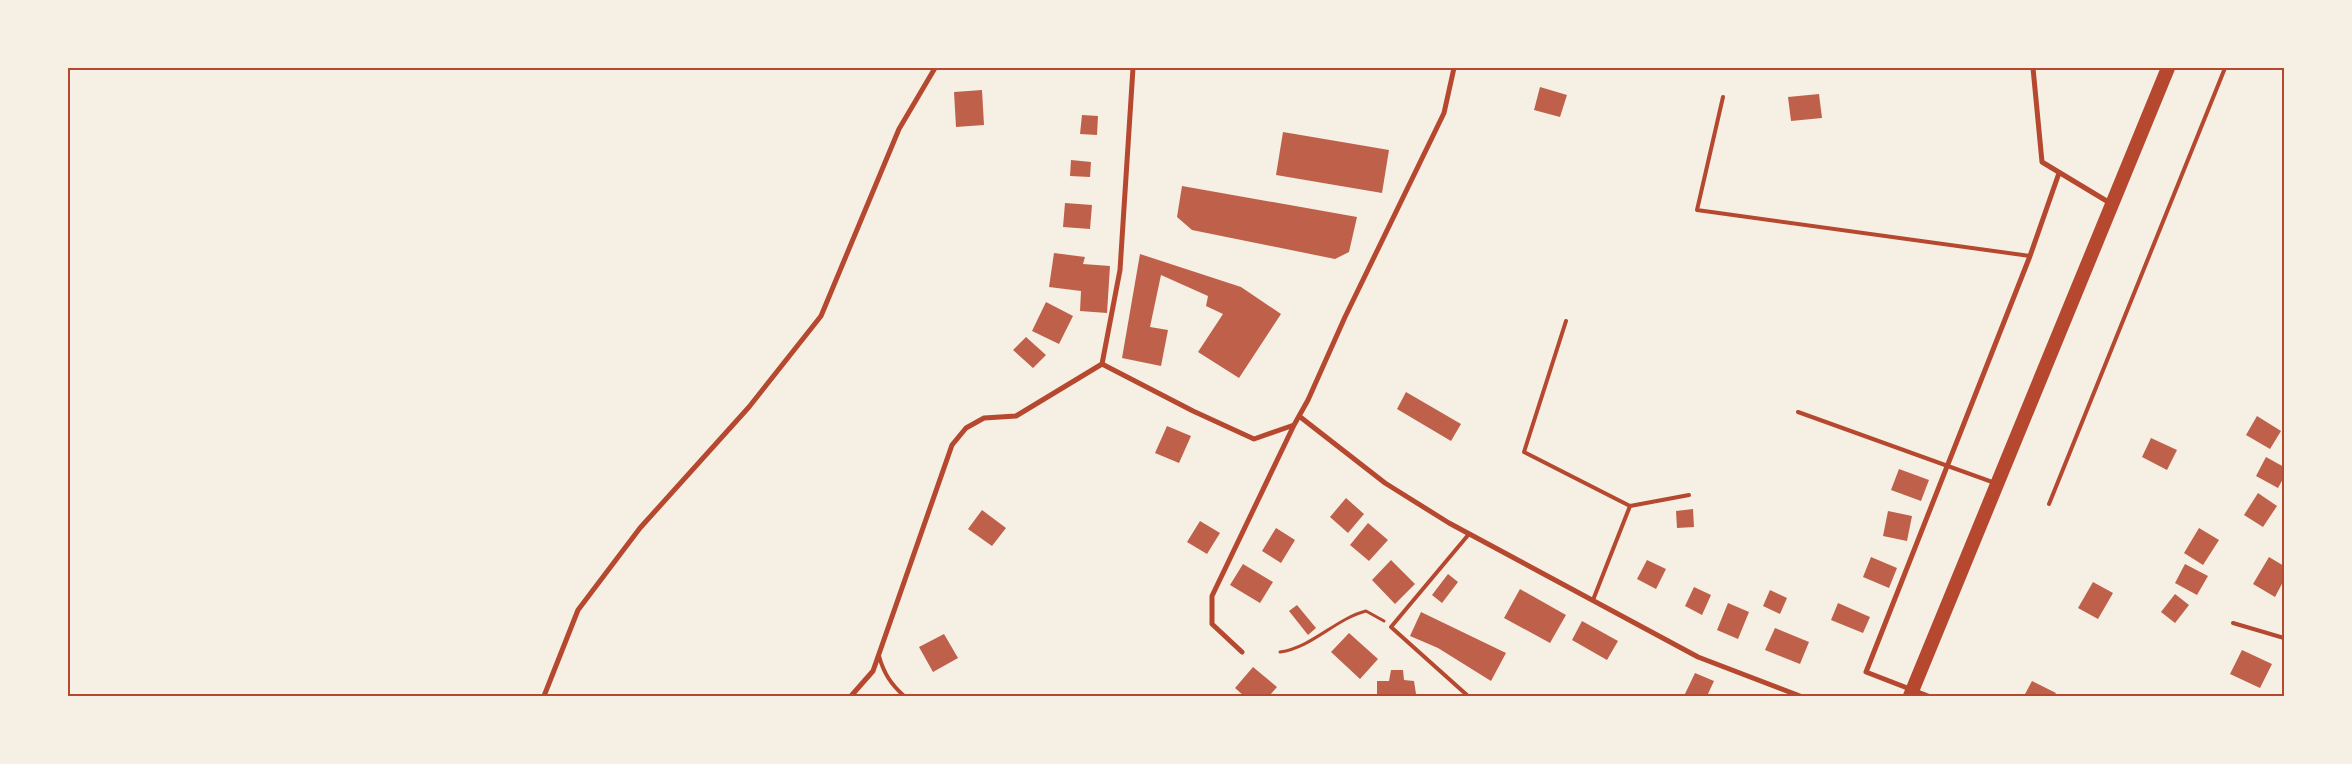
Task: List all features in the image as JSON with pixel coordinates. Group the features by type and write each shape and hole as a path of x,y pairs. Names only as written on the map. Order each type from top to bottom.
{"highway":[{"path":"1912,694 2111,203 2168,68"}],"street":[{"path":"544,696 578,610 640,528 750,407 821,316 899,129 935,68"},
{"path":"852,696 873,672 952,445 966,428 984,418 1016,416 1102,364 1120,270 1133,68"},
{"path":"1242,652 1212,624 1212,596 1444,114 1454,68"},
{"path":"2034,68 2042,162 2111,203"},
{"path":"1928,696 1912,694 1866,672 2030,256 2059,172"},
{"path":"1102,364 1193,411 1254,439 1294,425"},
{"path":"1299,416 1384,483 1469,534 1698,657 1800,696"}],"lane":[{"path":"2048,504 2226,68"},
{"path":"1723,97 1697,210 2030,256"},
{"path":"1566,321 1524,452 1630,506 1689,495"},
{"path":"1798,412 1998,484"},
{"path":"1593,600 1630,506"},
{"path":"1468,696 1391,628 1469,534"},
{"path":"2233,622 2284,638"},
{"path":"878,656 884,674 904,696"}],"path":[{"path":"1280,652 1293,650 1306,644 1340,622 1366,611 1378,616 1391,628"}],"building":[{"path":"1540,87 1567,95 1560,117 1534,110"},
{"path":"982,90 984,125 956,127 954,92"},
{"path":"1819,94 1822,118 1791,121 1788,97"},
{"path":"1082,115 1098,116 1097,135 1080,134"},
{"path":"1283,132 1389,150 1382,193 1276,175"},
{"path":"1071,160 1091,162 1090,177 1070,176"},
{"path":"1182,186 1357,217 1349,252 1335,259 1192,230 1177,217"},
{"path":"1065,203 1092,205 1090,229 1063,227"},
{"path":"1054,253 1085,257 1083,264 1110,266 1107,313 1080,311 1081,291 1049,287"},
{"path":"1140,254 1241,287 1281,314 1239,378 1198,352 1223,314 1206,306 1208,296 1161,275 1150,327 1168,330 1161,366 1122,358"},
{"path":"1046,302 1073,316 1059,344 1032,331"},
{"path":"1026,337 1046,355 1033,368 1013,350"},
{"path":"1406,392 1461,424 1451,441 1397,409"},
{"path":"2257,416 2281,431 2270,449 2246,435"},
{"path":"1167,426 1191,436 1179,463 1155,453"},
{"path":"2151,438 2177,450 2167,470 2142,457"},
{"path":"2266,457 2284,467 2284,477 2278,488 2256,476"},
{"path":"1899,469 1929,480 1921,501 1891,490"},
{"path":"2258,493 2277,506 2263,527 2244,515"},
{"path":"1346,498 1364,514 1348,533 1330,517"},
{"path":"1693,509 1694,527 1677,528 1676,511"},
{"path":"982,510 1006,528 992,546 968,529"},
{"path":"1888,511 1912,516 1907,541 1883,536"},
{"path":"1200,521 1220,533 1207,554 1187,542"},
{"path":"1368,523 1388,540 1369,561 1350,545"},
{"path":"1276,528 1295,540 1281,563 1262,551"},
{"path":"2199,528 2219,540 2203,565 2184,553"},
{"path":"1871,557 1897,568 1889,588 1863,577"},
{"path":"2269,557 2284,566 2284,580 2275,597 2253,584"},
{"path":"1391,560 1415,584 1395,604 1372,580"},
{"path":"1647,560 1666,569 1656,589 1637,579"},
{"path":"1243,564 1273,582 1260,603 1230,585"},
{"path":"2185,564 2208,576 2197,595 2175,583"},
{"path":"1448,574 1458,582 1442,603 1432,595"},
{"path":"2093,582 2113,593 2098,619 2078,608"},
{"path":"1694,587 1711,595 1702,615 1685,606"},
{"path":"1520,589 1566,615 1550,643 1504,618"},
{"path":"1770,590 1787,598 1780,614 1763,606"},
{"path":"2175,594 2189,605 2175,623 2161,612"},
{"path":"1728,603 1749,612 1738,639 1717,630"},
{"path":"1838,603 1870,617 1863,633 1831,620"},
{"path":"1297,605 1316,628 1308,635 1289,611"},
{"path":"1421,612 1506,653 1491,681 1438,648 1410,636"},
{"path":"1582,621 1618,641 1607,660 1572,640"},
{"path":"1775,628 1809,642 1800,664 1765,650"},
{"path":"1349,633 1378,659 1360,679 1331,652"},
{"path":"944,634 958,658 933,672 919,647"},
{"path":"2242,650 2272,664 2260,688 2230,674"},
{"path":"1253,667 1277,687 1269,696 1244,696 1235,688"},
{"path":"1391,670 1403,670 1404,680 1414,681 1416,694 1377,696 1377,681 1389,681"},
{"path":"1695,673 1714,681 1707,696 1684,696"},
{"path":"2032,681 2056,693 2054,696 2024,696"}]}
